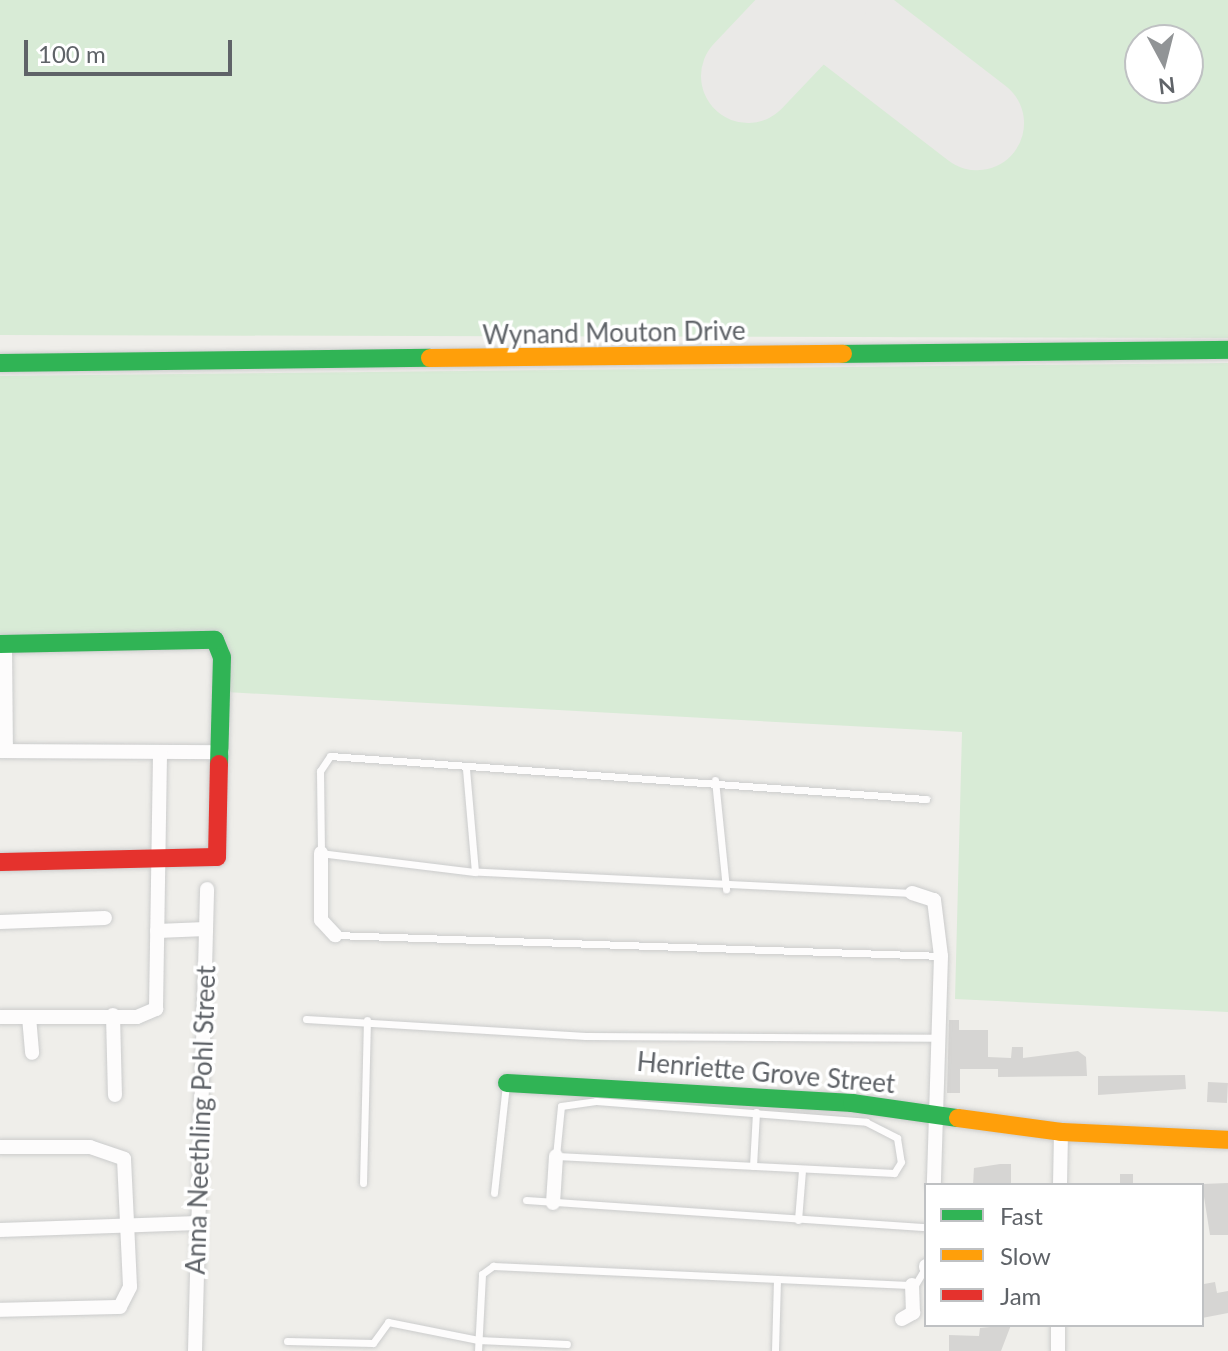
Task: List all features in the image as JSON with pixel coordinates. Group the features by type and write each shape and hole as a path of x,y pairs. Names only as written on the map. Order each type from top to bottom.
{"street":[{"name":"Wynand Mouton Drive","path":"0,363 1228,350"},
{"path":"0,862 217,857 222,752 219,642 2,644 3,751 222,752"},
{"path":"0,1017 113,1015 156,1009 160,753"},
{"path":"321,853 321,920 335,935"},
{"name":"Anna Neethling Pohl Street","path":"195,1351 207,889"},
{"path":"912,893 934,900 941,956 934,1183"},
{"path":"0,922 105,918"},
{"path":"157,931 206,929"},
{"path":"113,1015 115,1095"},
{"path":"29,1017 32,1053"},
{"name":"Henriette Grove Street","path":"507,1083 852,1103 937,1119 1061,1132 1228,1140"},
{"path":"1060,1183 1061,1132"},
{"path":"0,1147 117,1154 126,1169 129,1227 124,1305 0,1310"},
{"path":"553,1203 556,1156"},
{"path":"0,1230 198,1223"},
{"path":"902,1319 913,1313 912,1285"},
{"path":"1058,1327 1058,1351"}],"lane":[{"path":"912,893 726,889 475,872 321,853 325,759 466,769 715,780 926,799"},
{"path":"466,769 475,872"},
{"path":"715,780 726,889"},
{"path":"335,935 941,956"},
{"path":"306,1019 367,1020 585,1036 940,1038"},
{"path":"363,1183 367,1020"},
{"name":"Henriette Grove Street","path":"494,1193 498,1103 507,1083"},
{"path":"566,1103 756,1112 866,1122 890,1132 901,1147 894,1173 556,1156 557,1118 566,1103"},
{"path":"753,1166 756,1112"},
{"path":"798,1220 802,1170"},
{"path":"526,1200 924,1227"},
{"path":"478,1351 482,1274 493,1266 912,1285 924,1269"},
{"path":"775,1351 777,1281"},
{"path":"287,1341 373,1343 388,1322 478,1340 567,1344"}],"green space":[{"path":"0,0 1228,0 1228,338 0,335"},
{"path":"1228,363 1228,1012 955,999 962,732 226,692 225,640 0,643 0,376"}],"building":[{"path":"949,1020 959,1020 959,1030 988,1030 988,1057 1011,1058 1012,1047 1023,1047 1023,1058 1078,1051 1086,1057 1087,1076 998,1077 998,1069 960,1069 960,1093 947,1093"},
{"path":"1185,1075 1186,1089 1098,1095 1098,1076"},
{"path":"1208,1082 1228,1083 1227,1103 1207,1102"},
{"path":"1011,1164 1011,1183 973,1183 974,1168"},
{"path":"1120,1174 1133,1174 1133,1183 1120,1183"},
{"path":"1228,1183 1228,1235 1210,1235 1204,1184"},
{"path":"1215,1282 1217,1293 1228,1291 1228,1313 1204,1318 1204,1284"},
{"path":"1010,1327 1001,1351 949,1351 949,1335 979,1336 980,1328"}],"runway":[{"path":"817,0 977,123"},
{"path":"748,76 820,0"}],"traffic: fast":[{"path":"843,354 1228,350"},
{"path":"0,363 430,358"},
{"path":"0,644 215,640 222,657 219,764"},
{"path":"507,1083 852,1103 958,1118"}],"traffic: slow":[{"path":"430,358 843,354"},
{"path":"958,1118 1061,1132 1228,1140"}],"traffic: jam":[{"path":"0,862 217,857 219,764"}]}
